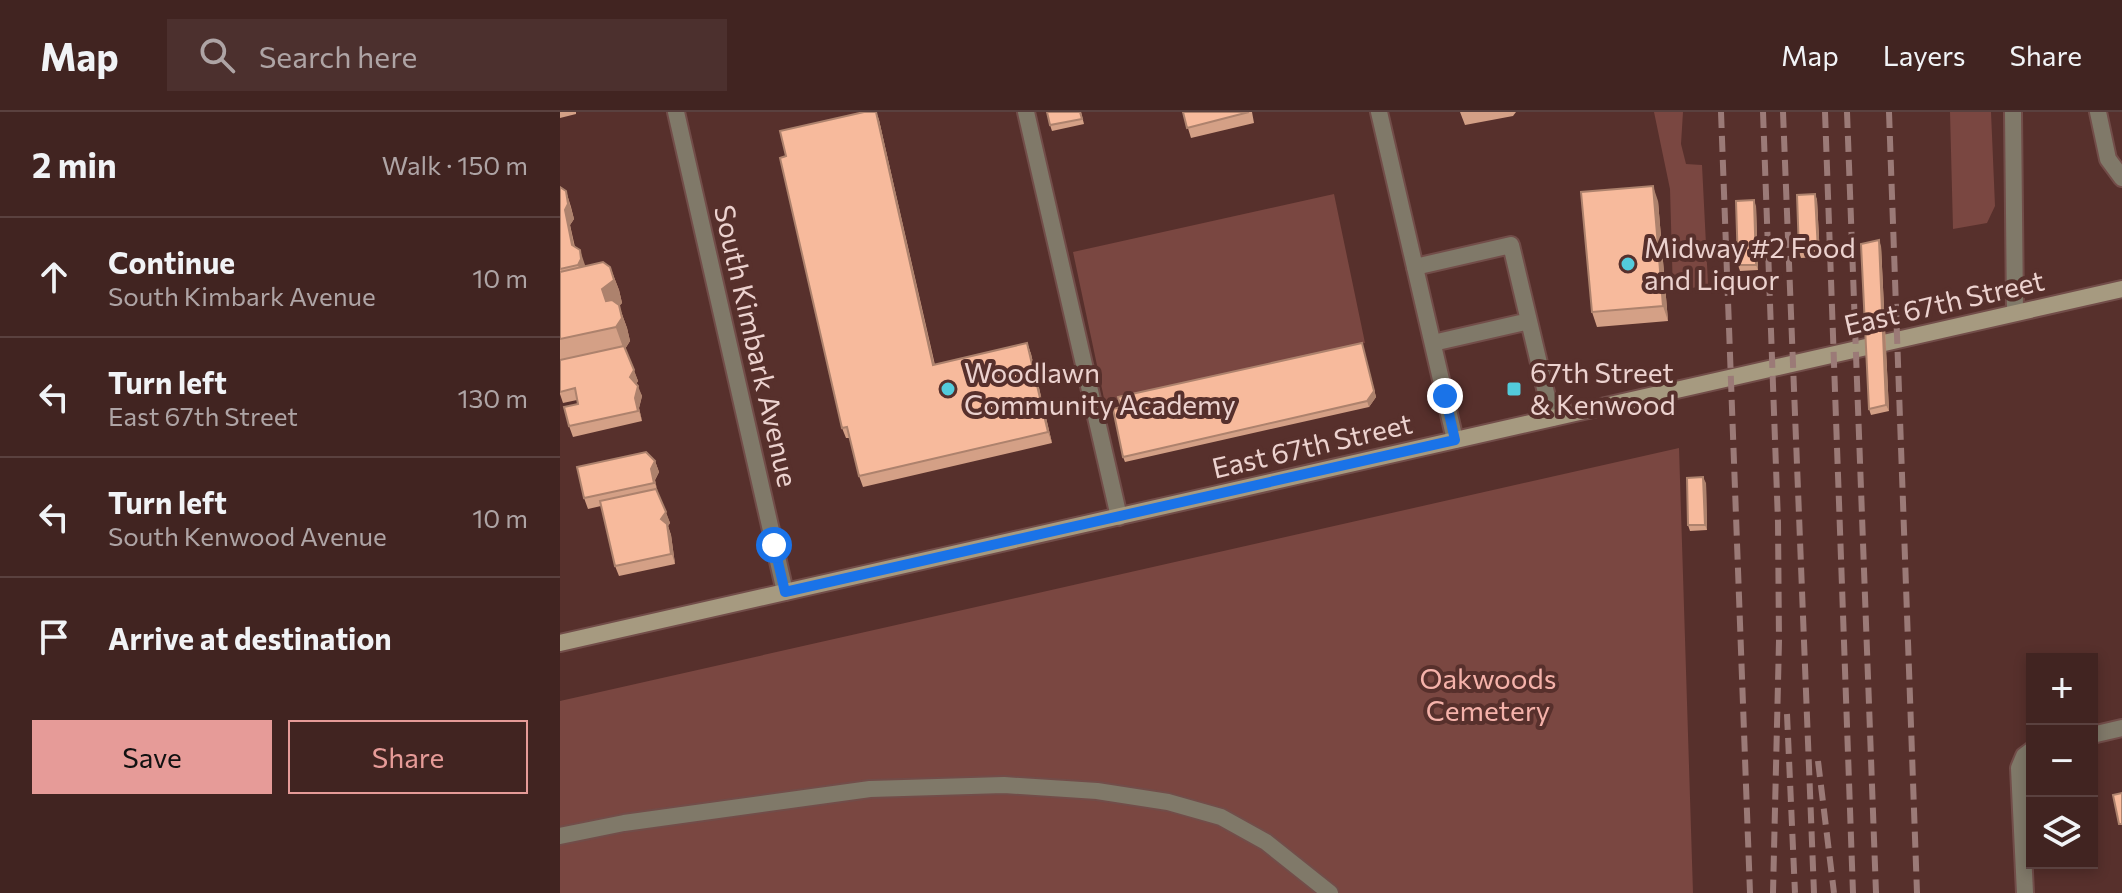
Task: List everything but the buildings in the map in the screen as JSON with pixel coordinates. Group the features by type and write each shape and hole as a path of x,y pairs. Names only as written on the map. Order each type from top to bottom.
{"street":[{"name":"South Kimbark Avenue","path":"676,112 785,592"},
{"path":"1026,112 1119,517"},
{"path":"1379,112 1455,440"},
{"path":"2013,112 2015,313"},
{"path":"2098,112 2108,159 2122,178"},
{"path":"1415,267 1511,245 1552,418"},
{"name":"East 67th Street","path":"560,643 2122,289"},
{"path":"1433,343 1529,321"},
{"path":"2098,734 2122,728"},
{"path":"2025,893 2019,768 2026,754"},
{"path":"560,836 624,823 870,789 1004,785 1097,791 1168,802 1221,817 1266,842 1330,893"}],"green space":[{"path":"1654,112 1683,112 1681,144 1686,164 1702,165 1708,284 1673,293 1670,189"},
{"path":"1950,112 1991,112 1995,206 1987,223 1953,229"},
{"path":"1334,194 1365,343 1105,403 1073,252"},
{"name":"Oakwoods Cemetery","path":"1679,448 1693,893 560,893 560,701"}],"railway":[{"path":"1721,112 1750,893"},
{"path":"1763,112 1778,522 1779,641 1773,893"},
{"path":"1783,112 1814,893"},
{"path":"1825,112 1853,893"},
{"path":"1847,112 1876,893"},
{"path":"1889,112 1917,893"},
{"path":"1787,714 1795,893"},
{"path":"1818,761 1834,893"}],"place":[{"name":"Midway #2 Food and Liquor","path":"1628,264"},
{"name":"Woodlawn Community Academy","path":"948,389"},
{"name":"67th Street & Kenwood","path":"1514,389"}],"route":[{"path":"774,545 785,592 1455,440 1445,396"}]}
